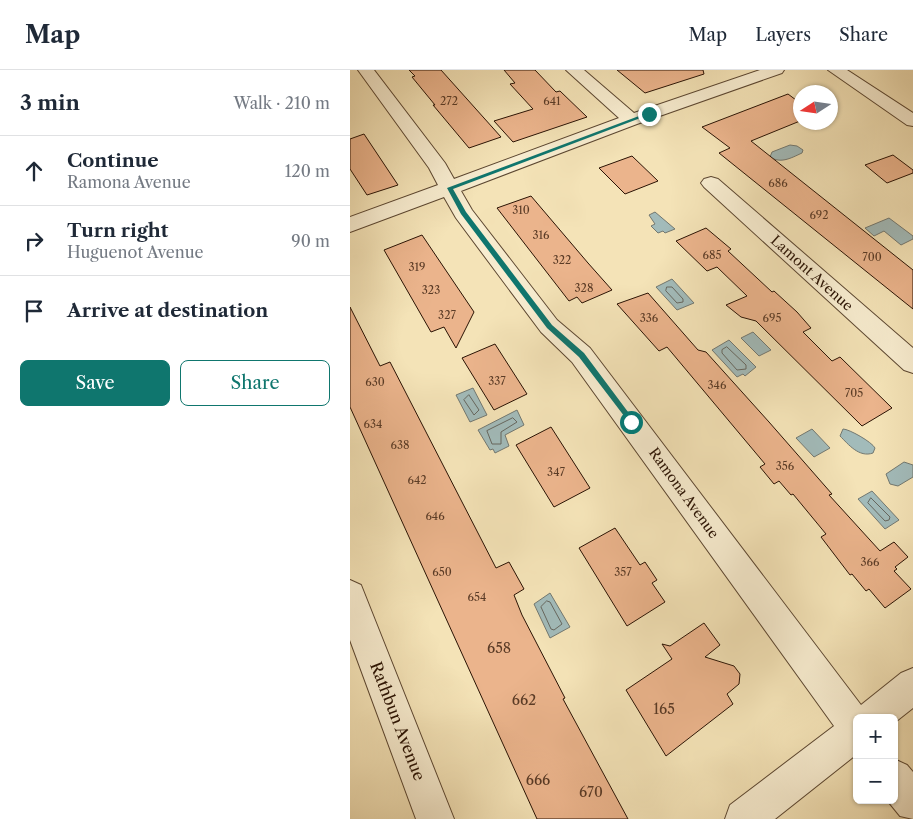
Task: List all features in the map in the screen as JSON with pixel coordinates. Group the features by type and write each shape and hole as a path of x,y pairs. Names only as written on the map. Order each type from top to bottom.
{"street":[{"name":"Ramona Avenue","path":"366,70 438,167 463,213 549,326 582,355 853,724"},
{"path":"574,70 631,120"},
{"path":"350,225 631,120 776,70"},
{"path":"836,70 913,121"},
{"name":"Lamont Avenue","path":"711,183 913,363"},
{"name":"Rathbun Avenue","path":"350,596 435,819"},
{"path":"878,714 913,685"},
{"path":"744,819 853,732"},
{"path":"898,783 913,802"}],"water":[{"path":"790,145 797,146 803,150 802,153 782,160 770,157 772,152"},
{"path":"655,212 675,229 665,233 663,231 658,233 651,226 655,224 649,215"},
{"path":"889,218 913,236 913,239 901,245 884,231 874,236 865,228"},
{"path":"672,279 694,303 677,310 656,287"},
{"path":"753,332 771,350 759,356 741,338"},
{"path":"729,340 756,367 745,376 743,374 737,377 712,350"},
{"path":"473,388 487,415 470,422 456,395"},
{"path":"517,410 524,425 505,435 509,446 495,453 493,449 490,450 478,430"},
{"path":"812,429 830,448 814,457 796,438"},
{"path":"843,429 855,433 870,442 875,448 873,453 863,454 850,446 840,436"},
{"path":"904,462 913,465 913,477 898,486 890,484 886,474"},
{"path":"872,491 899,520 885,529 858,499"},
{"path":"550,593 570,627 550,638 534,604"}],"building":[{"path":"409,70 441,70 501,137 469,148 433,105 435,105 412,77 415,76"},
{"path":"504,70 535,70 556,92 560,91 587,117 513,142 494,121 533,109 510,84 515,83"},
{"path":"617,70 703,70 704,74 645,93"},
{"path":"788,94 793,98 793,124 751,141 913,270 913,309 719,153 730,148 702,127"},
{"path":"364,134 398,185 367,195 350,169 350,139"},
{"path":"893,155 913,170 913,173 887,183 865,165"},
{"path":"632,156 658,181 625,194 599,168"},
{"path":"531,196 612,290 582,303 577,297 569,301 497,208"},
{"path":"706,228 731,249 728,251 772,292 774,291 797,312 811,328 803,332 832,361 840,357 892,408 862,426 756,321 741,317 726,305 747,296 717,267 707,271 676,241"},
{"path":"422,235 474,312 456,348 444,327 431,332 384,250"},
{"path":"648,293 698,350 706,352 769,422 832,494 829,495 880,551 894,542 908,557 895,567 897,569 894,571 911,589 885,608 869,589 866,591 852,574 850,575 821,537 826,534 793,494 791,495 779,481 774,484 760,467 765,464 667,347 659,351 617,304"},
{"path":"350,307 380,366 390,362 496,568 509,562 524,589 514,595 522,615 565,698 563,699 628,819 537,819 350,407"},
{"path":"495,344 527,394 494,410 462,358"},
{"path":"551,427 590,488 554,507 516,445"},
{"path":"615,528 640,565 645,562 657,580 652,583 665,602 627,626 579,548"},
{"path":"704,623 720,645 705,657 734,666 740,674 739,684 727,694 733,704 666,756 626,690 672,659 662,644 670,646"}],"route":[{"path":"631,422 582,355 549,326 463,213 450,188 649,114"}]}
